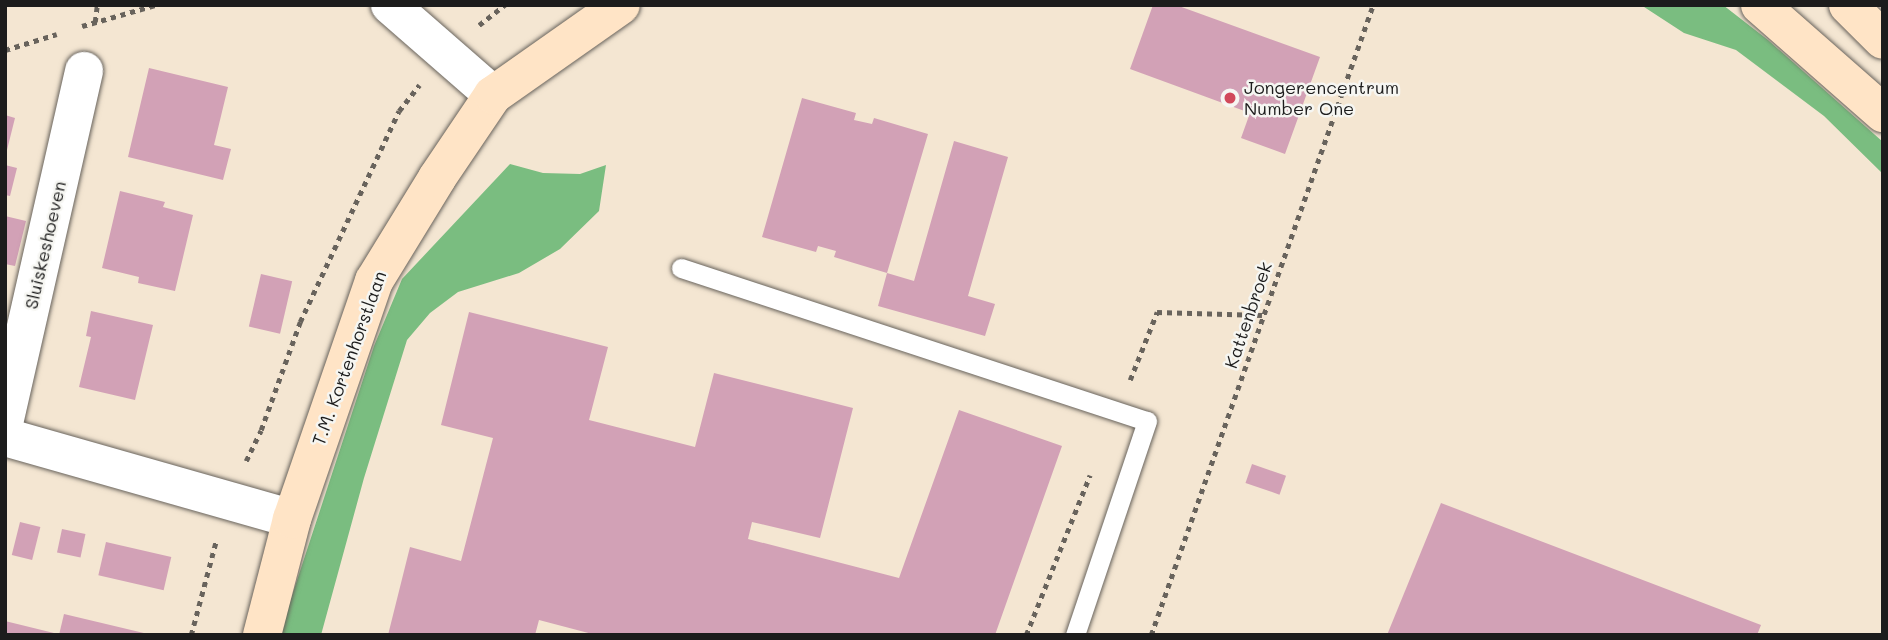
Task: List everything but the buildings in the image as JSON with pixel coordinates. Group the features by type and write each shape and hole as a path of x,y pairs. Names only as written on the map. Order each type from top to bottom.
{"street":[{"path":"390,5 493,95"},
{"name":"T.M. Kortenhorstlaan","path":"262,635 292,519 374,281 437,177 493,95 621,5"},
{"path":"1760,5 1883,113"},
{"path":"1848,5 1883,40"},
{"name":"Sluiskeshoeven","path":"5,419 84,71"},
{"path":"5,437 292,519"}],"lane":[{"path":"681,268 1147,421 1075,635"}],"path":[{"name":"Kattenbroek","path":"1152,635 1262,315 1373,5"},
{"path":"1116,412 1157,313 1262,315"},
{"path":"1026,635 1091,472"}],"green space":[{"path":"1641,5 1723,5 1768,40 1883,142 1883,174 1824,116 1736,50 1684,33"},
{"path":"510,164 543,173 580,174 606,165 599,211 560,249 519,273 458,292 430,313 407,340 364,478 321,635 279,635 374,346 402,279"}],"place":[{"name":"Jongerencentrum Number One","path":"1230,98"}]}
